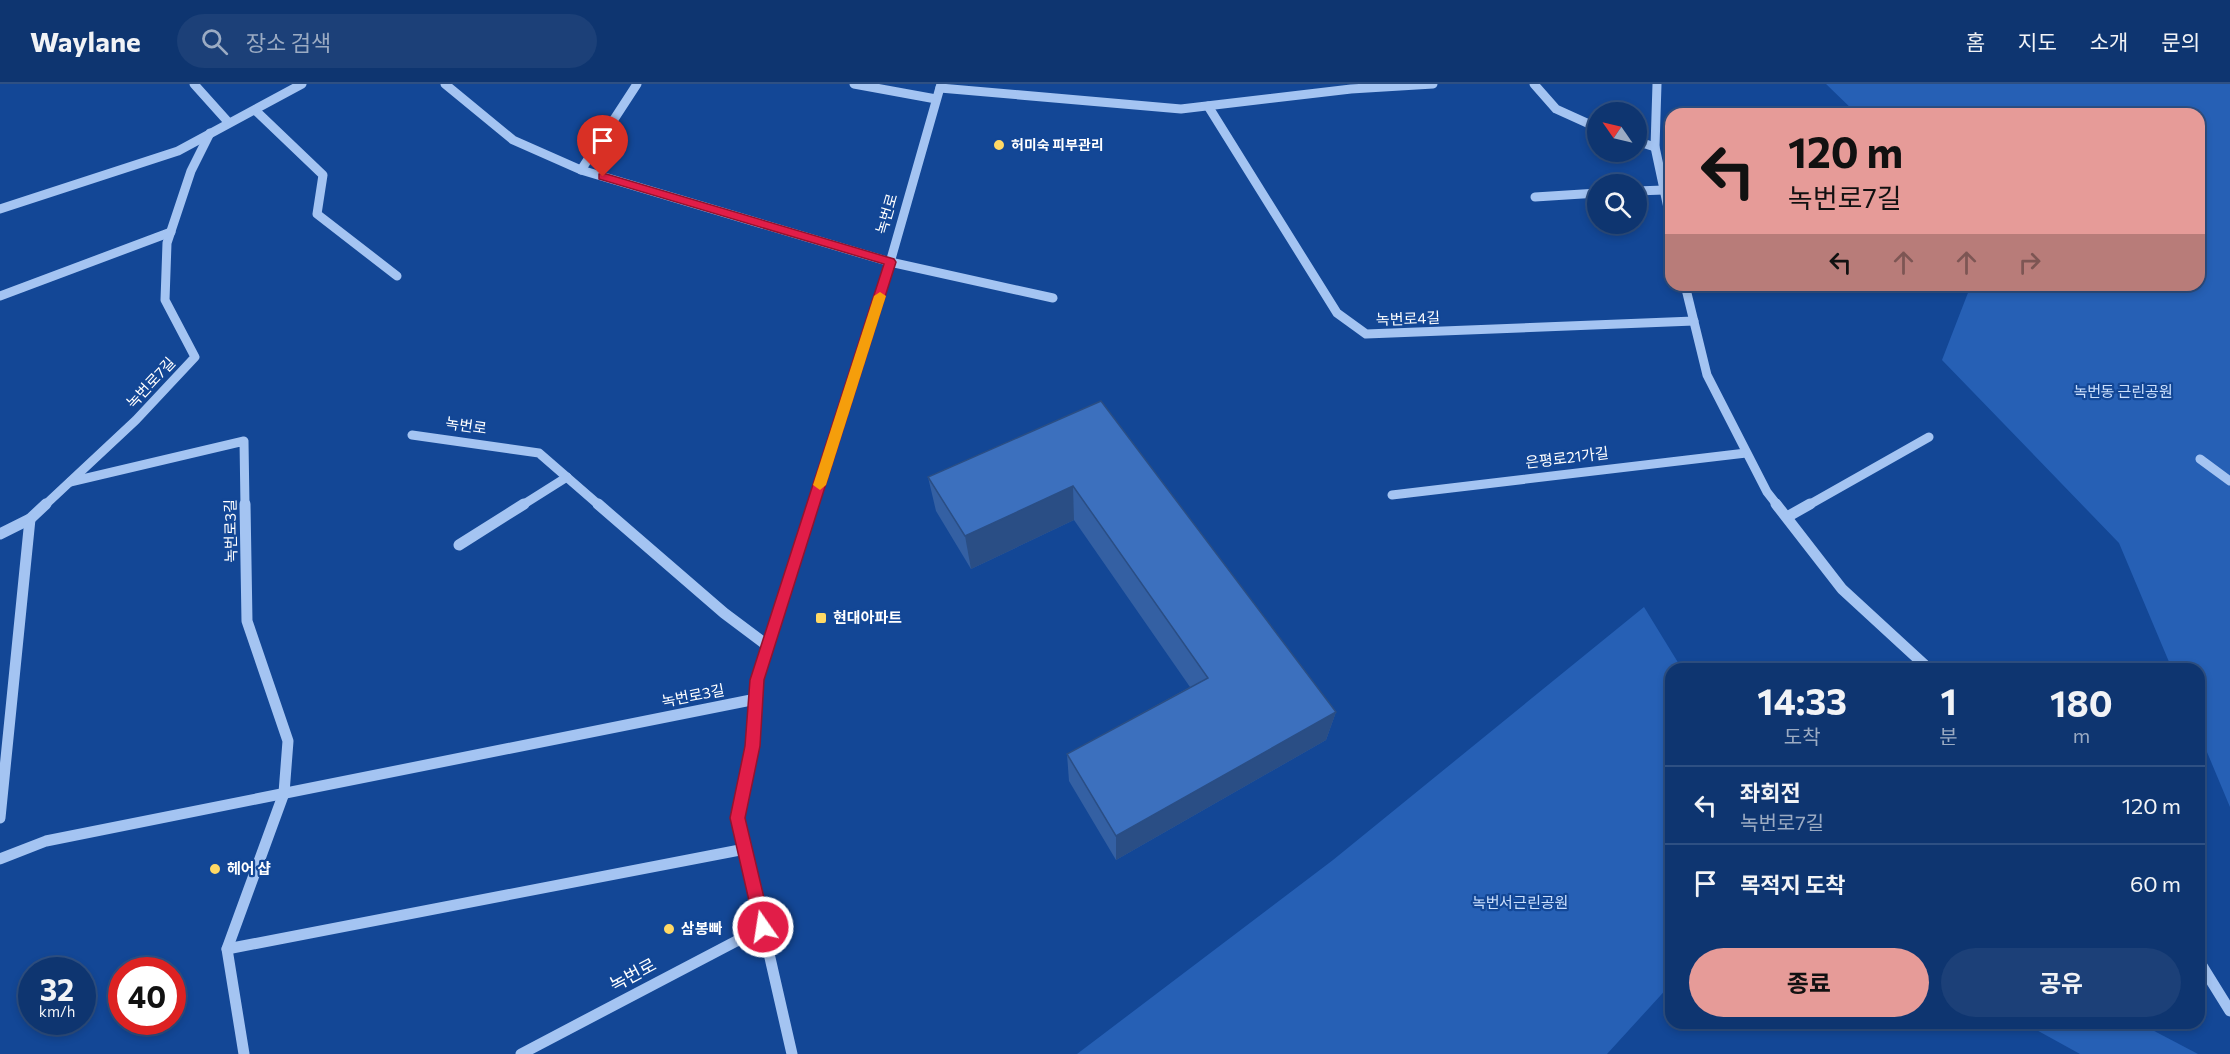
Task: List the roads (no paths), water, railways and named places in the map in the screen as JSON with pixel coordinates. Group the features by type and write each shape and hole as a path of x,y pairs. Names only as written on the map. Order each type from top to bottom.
{"street":[{"path":"194,84 229,123"},
{"path":"0,209 178,151 302,84"},
{"path":"445,84 513,140 581,170 890,262 1053,298"},
{"path":"581,170 637,84"},
{"path":"854,84 936,99"},
{"path":"940,86 1181,109 1351,89 1433,84"},
{"path":"1533,84 1556,110 1587,123"},
{"path":"1657,84 1655,147 1665,194"},
{"name":"녹번로","path":"792,1054 738,818 753,746 757,680 890,262 940,86"},
{"name":"녹번로4길","path":"1208,106 1337,314 1366,334 1694,321"},
{"path":"255,110 322,175 317,214 397,276"},
{"name":"녹번로7길","path":"0,534 30,519 136,420 195,357 165,300 167,243 191,171 210,133"},
{"path":"1647,144 1655,147"},
{"path":"1647,191 1664,190"},
{"path":"1535,196 1587,194"},
{"path":"0,296 171,232"},
{"path":"1686,291 1707,375 1767,492 1842,589 1922,663"},
{"name":"녹번로","path":"412,435 539,453 724,613 768,646"},
{"path":"1787,517 1929,437"},
{"name":"녹번로3길","path":"70,482 244,441 247,621 288,741 284,793"},
{"name":"은평로21가길","path":"1392,495 1746,453"},
{"path":"2200,459 2230,481"},
{"path":"459,545 567,477"},
{"path":"0,818 30,519"},
{"name":"녹번로3길","path":"0,860 46,841 756,699"},
{"path":"244,1054 227,949 284,793"},
{"path":"227,949 745,849"},
{"name":"녹번로","path":"520,1054 763,927"},
{"path":"2205,971 2230,1011"}],"place":[{"name":"허미숙 피부관리","path":"999,145"},
{"name":"현대아파트","path":"821,618"},
{"name":"헤어 샵","path":"215,869"},
{"name":"삼봉빠","path":"669,929"}],"park label":[{"name":"녹번동 근린공원","path":"2123,392"},
{"name":"녹번서근린공원","path":"1520,903"}]}
